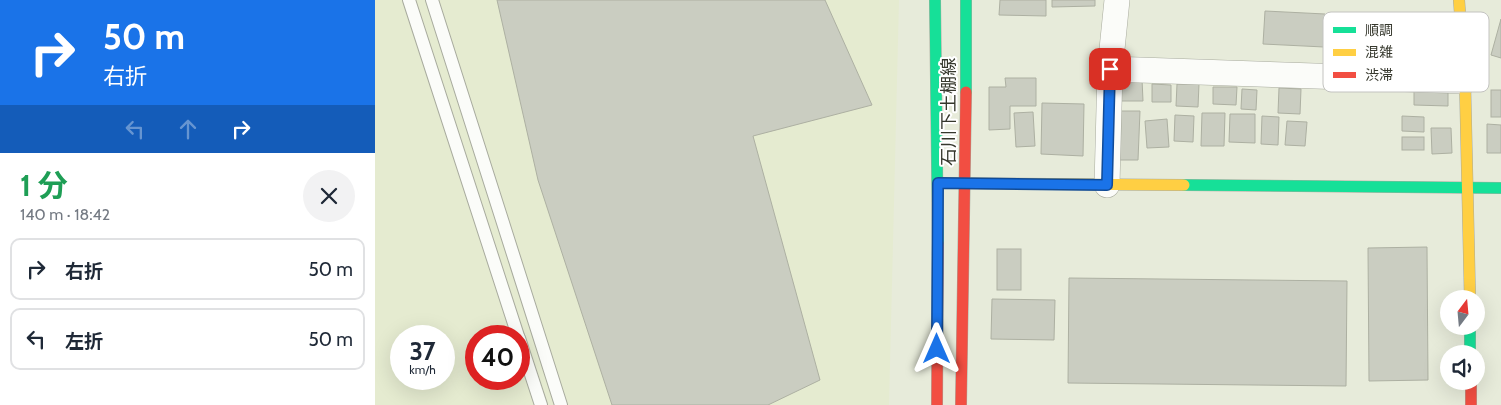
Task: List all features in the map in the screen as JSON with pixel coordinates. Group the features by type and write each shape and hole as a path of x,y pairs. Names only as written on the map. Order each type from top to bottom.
{"street":[{"name":"石川下土棚線","path":"935,0 938,183 937,405"},
{"name":"石川下土棚線","path":"961,405 966,183 966,0"},
{"path":"1107,185 1110,69 1117,0"},
{"path":"1110,69 1323,76"},
{"path":"1465,92 1470,290"},
{"path":"938,183 1501,188"},
{"path":"1471,390 1471,405"}],"lane":[{"path":"409,0 515,325"},
{"path":"432,0 561,405"},
{"path":"530,371 541,405"}],"shaded area":[{"path":"375,0 899,0 889,405 375,405"}],"building":[{"path":"497,0 825,0 872,105 753,136 820,380 768,405 612,405 538,180"},
{"path":"1000,0 1046,0 1046,16 999,15"},
{"path":"1052,0 1095,0 1095,6 1052,7"},
{"path":"1265,11 1323,14 1323,47 1263,44"},
{"path":"1501,19 1501,58 1491,55"},
{"path":"1005,78 1036,78 1036,106 1010,106 1010,129 989,130 989,87 1006,87"},
{"path":"1119,79 1142,79 1143,101 1119,101"},
{"path":"1152,84 1171,85 1171,102 1152,102"},
{"path":"1177,84 1199,84 1198,107 1176,106"},
{"path":"1213,87 1237,87 1236,105 1213,104"},
{"path":"1279,88 1301,89 1300,114 1278,113"},
{"path":"1242,89 1257,90 1256,110 1241,109"},
{"path":"1491,90 1501,90 1501,117 1491,117"},
{"path":"1414,92 1448,92 1448,106 1414,105"},
{"path":"1042,103 1084,104 1083,156 1041,154"},
{"path":"1121,111 1140,111 1138,160 1120,160"},
{"path":"1033,112 1035,146 1016,147 1014,113"},
{"path":"1202,113 1225,113 1224,146 1201,146"},
{"path":"1230,114 1255,114 1255,143 1229,142"},
{"path":"1175,115 1194,116 1193,142 1174,141"},
{"path":"1262,116 1279,117 1278,145 1261,144"},
{"path":"1402,116 1424,117 1424,132 1402,131"},
{"path":"1167,119 1169,147 1147,148 1145,121"},
{"path":"1287,121 1307,122 1305,146 1285,145"},
{"path":"1487,124 1501,125 1501,153 1487,153"},
{"path":"1431,128 1451,128 1452,153 1432,154"},
{"path":"1402,137 1424,137 1424,150 1402,150"},
{"path":"1427,247 1428,380 1369,381 1368,248"},
{"path":"997,249 1021,249 1021,290 997,290"},
{"path":"1069,278 1347,281 1346,386 1068,383"},
{"path":"992,299 1055,300 1054,340 991,339"}],"traffic: fast":[{"path":"935,0 938,243"},
{"path":"966,0 966,92"},
{"path":"1184,185 1501,188"},
{"path":"1470,335 1470,345"}],"traffic: slow":[{"path":"1459,0 1460,12"},
{"path":"1465,92 1470,290"},
{"path":"938,183 1184,185"}],"traffic: jam":[{"path":"961,405 966,92"},
{"path":"937,405 938,243"},
{"path":"1471,390 1471,405"}],"route":[{"path":"937,349 938,183 1107,185 1110,69"}]}
